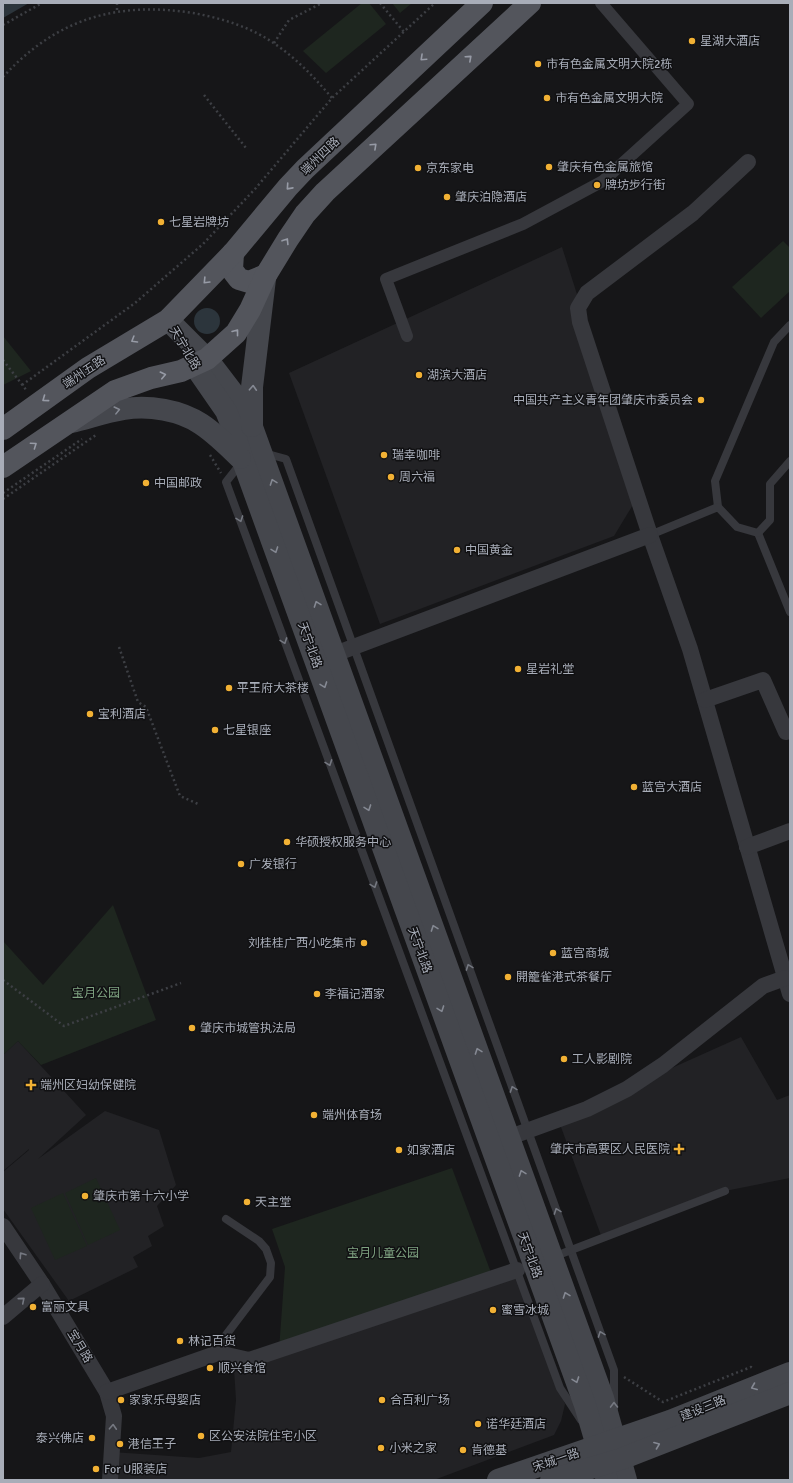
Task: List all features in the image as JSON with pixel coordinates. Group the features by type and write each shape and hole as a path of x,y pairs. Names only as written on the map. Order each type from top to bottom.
{"main road":[{"name":"端州四路","path":"168,320 233,253 305,169 482,3"},
{"path":"3,467 115,391 151,378 181,371 201,362 236,333 250,310 266,275 292,232 305,214 325,192 530,3"},
{"path":"233,253 232,270 239,279 249,282 266,275"},
{"path":"252,427 253,380 266,275"},
{"name":"天宁北路","path":"168,320 201,362 233,393 252,427 252,457 413,901 509,1137 561,1254 603,1398 609,1458"},
{"name":"端州五路","path":"3,430 88,368 168,320"},
{"name":"天宁北路","path":"201,362 252,457 344,651 413,901"},
{"path":"66,424 124,409 160,409 181,414 200,423 220,438 252,457"},
{"name":"天宁北路","path":"509,1137 585,1405 609,1458"},
{"name":"建设三路","path":"609,1458 670,1421 780,1377"},
{"name":"建设三路","path":"609,1458 790,1393"},
{"path":"609,1458 626,1480"},
{"name":"宋城一路","path":"498,1480 609,1458"},
{"name":"宋城一路","path":"551,1480 609,1458"}],"street":[{"path":"408,336 386,279 523,224 603,181 688,104 601,3"},
{"path":"748,162 693,213 587,293 578,308 580,322 650,534 690,649 790,994"},
{"path":"344,651 650,534"},
{"path":"705,700 764,680 786,732 790,731"},
{"path":"747,847 790,831"},
{"path":"509,1137 587,1110 627,1089 663,1065 763,986 785,978"},
{"name":"宝月路","path":"3,1226 42,1284 107,1392 114,1416 110,1480"},
{"path":"107,1392 218,1353 249,1360 517,1270"},
{"path":"3,1317 42,1284"}],"lane":[{"path":"758,533 737,528 718,507 715,481 774,342 790,325"},
{"path":"252,457 226,482 413,901 509,1137"},
{"path":"758,533 770,520 770,484 790,461"},
{"path":"650,534 718,507"},
{"path":"758,533 790,612"},
{"path":"413,901 517,1270 560,1388 609,1458"},
{"path":"609,1458 614,1370 561,1254 725,1191"},
{"path":"218,1353 226,1335 270,1277 271,1270 271,1263 266,1249 258,1241 226,1219"}],"path":[{"path":"3,25 42,3"},
{"path":"117,3 117,11"},
{"path":"274,43 289,20 322,3"},
{"path":"380,3 404,32"},
{"path":"22,385 135,303 203,244 255,189 332,98 435,3"},
{"path":"3,77 41,42 58,32 98,16 117,11 157,9 209,16 231,22 274,43 313,76 332,98"},
{"path":"204,95 246,148"},
{"path":"3,360 38,404"},
{"path":"3,499 16,492 99,433"},
{"path":"3,493 14,487 86,436"},
{"path":"208,452 226,482"},
{"path":"119,647 138,702 146,707 180,796 198,804"},
{"path":"3,980 64,1026 181,983"},
{"path":"614,1370 663,1402 751,1367 780,1377"}],"shaded area":[{"path":"3,3 29,3 3,18"},
{"path":"562,247 640,493 614,536 380,624 289,373"},
{"path":"207,308 216,312 220,321 216,330 207,334 198,330 194,321 198,312"},
{"name":"肇庆市高要区人民医院","path":"741,1037 777,1100 790,1095 790,1178 725,1191 602,1238 558,1119"},
{"name":"肇庆市第十六小学","path":"18,1041 86,1115 38,1159 105,1111 159,1130 176,1185 157,1206 164,1226 148,1236 152,1246 133,1257 138,1267 69,1301 3,1209 3,1172 29,1150 3,1171 3,1055"},
{"name":"合百利广场","path":"517,1270 565,1404 561,1421 554,1435 434,1480 110,1480 112,1452 199,1458 231,1452 236,1400 234,1369 249,1360"}],"green space":[{"path":"362,3 369,3 386,24 326,73 303,51"},
{"path":"392,3 412,3 400,13"},
{"path":"783,241 790,248 790,291 761,318 732,287"},
{"path":"3,336 31,371 3,385"},
{"name":"宝月公园","path":"113,905 156,1020 41,1065 18,1041 3,1055 3,941 43,985"},
{"name":"宝月儿童公园","path":"452,1168 493,1278 279,1350 285,1267 272,1229"},
{"path":"96,1178 120,1230 88,1245 65,1193"},
{"path":"63,1193 87,1246 55,1260 31,1208"}],"place":[{"name":"星湖大酒店","path":"692,41"},
{"name":"市有色金属文明大院2栋","path":"538,64"},
{"name":"市有色金属文明大院","path":"547,98"},
{"name":"肇庆有色金属旅馆","path":"549,167"},
{"name":"京东家电","path":"418,168"},
{"name":"牌坊步行街","path":"597,185"},
{"name":"肇庆泊隐酒店","path":"447,197"},
{"name":"七星岩牌坊","path":"161,222"},
{"name":"湖滨大酒店","path":"419,375"},
{"name":"中国共产主义青年团肇庆市委员会","path":"701,400"},
{"name":"瑞幸咖啡","path":"384,455"},
{"name":"周六福","path":"391,477"},
{"name":"中国邮政","path":"146,483"},
{"name":"中国黄金","path":"457,550"},
{"name":"星岩礼堂","path":"518,669"},
{"name":"平王府大茶楼","path":"229,688"},
{"name":"宝利酒店","path":"90,714"},
{"name":"七星银座","path":"215,730"},
{"name":"蓝宫大酒店","path":"634,787"},
{"name":"华硕授权服务中心","path":"287,842"},
{"name":"广发银行","path":"241,864"},
{"name":"刘桂桂广西小吃集市","path":"364,943"},
{"name":"蓝宫商城","path":"553,953"},
{"name":"開籠雀港式茶餐厅","path":"508,977"},
{"name":"李福记酒家","path":"317,994"},
{"name":"肇庆市城管执法局","path":"192,1028"},
{"name":"工人影剧院","path":"564,1059"},
{"name":"端州区妇幼保健院","path":"31,1085"},
{"name":"端州体育场","path":"314,1115"},
{"name":"肇庆市高要区人民医院","path":"679,1149"},
{"name":"如家酒店","path":"399,1150"},
{"name":"肇庆市第十六小学","path":"85,1196"},
{"name":"天主堂","path":"247,1202"},
{"name":"富丽文具","path":"33,1307"},
{"name":"蜜雪冰城","path":"493,1310"},
{"name":"林记百货","path":"180,1341"},
{"name":"顺兴食馆","path":"210,1368"},
{"name":"家家乐母婴店","path":"121,1400"},
{"name":"合百利广场","path":"382,1400"},
{"name":"诺华廷酒店","path":"478,1424"},
{"name":"区公安法院住宅小区","path":"201,1436"},
{"name":"泰兴佛店","path":"92,1438"},
{"name":"港信王子","path":"120,1444"},
{"name":"小米之家","path":"381,1448"},
{"name":"肯德基","path":"463,1450"},
{"name":"For U服装店","path":"96,1469"}]}
